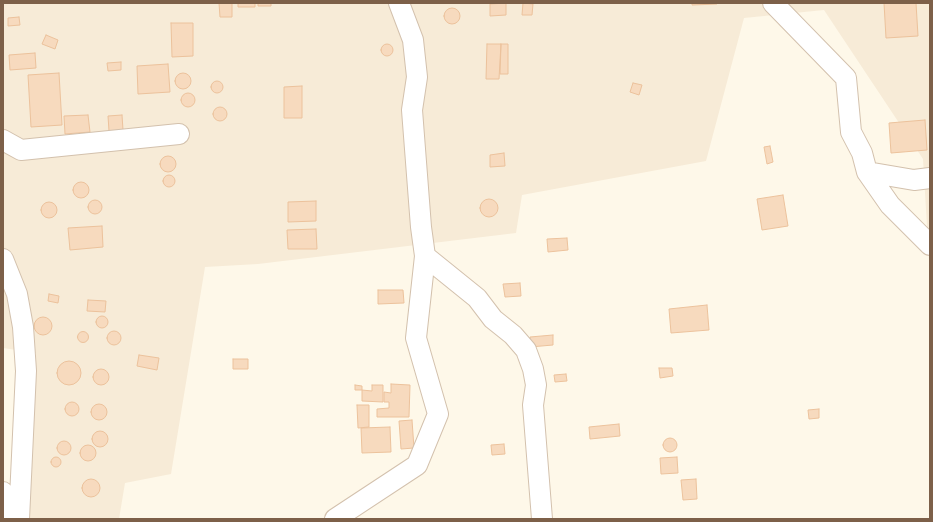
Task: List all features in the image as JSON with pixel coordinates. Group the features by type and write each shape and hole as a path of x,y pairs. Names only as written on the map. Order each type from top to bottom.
{"street":[{"path":"335,519 417,465 438,414 416,338 425,256 421,226 412,110 417,77 413,40 399,3"},
{"path":"773,3 846,78 851,132 862,153 867,172 890,205 930,245"},
{"path":"3,140 21,150 179,134"},
{"path":"867,172 914,180 930,178"},
{"path":"425,256 477,298 493,319 513,336 526,350 533,369 536,386 533,405 542,519"},
{"path":"3,259 10,300 24,327 26,371 19,519"},
{"path":"3,492 5,519"}],"shaded area":[{"path":"3,3 930,3 930,277 923,159 824,10 744,18 706,161 522,195 516,233 258,264 205,267 171,474 125,483 119,519 11,519 36,353 3,348"}],"building":[{"path":"219,3 232,3 232,17 220,17"},
{"path":"238,3 255,3 255,7 238,7"},
{"path":"258,3 271,3 271,6 258,6"},
{"path":"506,3 506,15 490,16 490,4"},
{"path":"523,3 533,4 532,15 522,15"},
{"path":"692,3 717,3 717,4 692,5"},
{"path":"884,3 916,3 918,36 886,38"},
{"path":"452,8 458,10 460,16 458,22 452,24 446,22 444,16 446,10"},
{"path":"19,17 20,25 8,26 8,18"},
{"path":"171,23 193,23 193,56 172,57"},
{"path":"46,35 58,40 55,49 42,44"},
{"path":"385,44 389,44 393,50 389,56 385,56 381,52 381,48"},
{"path":"487,44 501,44 499,79 486,79"},
{"path":"501,44 508,44 508,74 500,74"},
{"path":"35,53 36,68 10,70 9,55"},
{"path":"121,62 121,70 108,71 107,63"},
{"path":"168,64 170,92 138,94 137,66"},
{"path":"59,73 62,125 31,127 28,75"},
{"path":"183,73 190,78 191,81 186,88 183,89 176,84 175,81 180,74"},
{"path":"219,81 222,82 222,92 215,93 212,92 211,85 212,82"},
{"path":"633,83 642,85 639,95 630,92"},
{"path":"302,86 302,118 284,118 284,87"},
{"path":"185,93 191,93 195,97 195,103 191,107 185,107 181,103 181,97"},
{"path":"217,107 223,107 227,111 227,117 223,121 217,121 213,117 213,111"},
{"path":"88,115 90,132 65,134 64,116"},
{"path":"122,115 123,130 109,131 108,116"},
{"path":"925,120 927,150 891,153 889,123"},
{"path":"770,146 773,162 767,164 764,147"},
{"path":"504,153 505,166 490,167 490,155"},
{"path":"165,156 171,156 176,161 174,170 171,172 165,172 160,167 160,161"},
{"path":"167,175 171,175 175,181 171,187 167,187 163,183 163,179"},
{"path":"81,182 88,187 89,190 84,197 81,198 74,193 73,190 78,183"},
{"path":"783,195 788,226 762,230 757,199"},
{"path":"489,199 495,202 498,208 495,214 489,217 483,214 480,208 483,202"},
{"path":"95,200 100,202 102,207 100,212 95,214 90,212 88,207 90,202"},
{"path":"316,201 316,221 288,222 288,202"},
{"path":"49,202 56,207 57,210 52,217 49,218 42,213 41,210 46,203"},
{"path":"102,226 103,247 70,250 68,228"},
{"path":"316,229 317,249 288,249 287,230"},
{"path":"567,238 568,250 548,252 547,239"},
{"path":"520,283 521,296 505,297 503,284"},
{"path":"378,290 403,290 404,303 378,304"},
{"path":"49,294 59,296 58,303 48,301"},
{"path":"88,300 106,301 105,312 87,311"},
{"path":"707,305 709,330 671,333 669,309"},
{"path":"100,316 104,316 108,322 104,328 100,328 96,324 96,320"},
{"path":"43,317 49,320 52,326 49,332 43,335 37,332 34,326 37,320"},
{"path":"114,331 119,333 121,338 119,343 114,345 109,343 107,338 109,333"},
{"path":"81,332 85,332 87,333 87,341 81,342 78,339 78,335"},
{"path":"553,335 553,345 530,347 530,337"},
{"path":"139,355 159,358 157,370 137,366"},
{"path":"233,359 248,359 248,369 233,369"},
{"path":"64,361 74,361 81,368 81,378 74,385 64,385 57,378 57,368"},
{"path":"659,368 672,368 673,376 660,378"},
{"path":"98,369 104,369 109,374 107,383 104,385 98,385 93,380 93,374"},
{"path":"566,374 567,381 555,382 554,375"},
{"path":"391,384 410,385 409,417 377,417 377,409 389,408 389,402 384,402 384,392 391,393"},
{"path":"355,385 362,386 362,390 355,390"},
{"path":"372,385 383,385 383,402 362,401 362,390 372,391"},
{"path":"69,402 75,402 79,406 79,412 75,416 69,416 65,412 65,406"},
{"path":"96,404 102,404 107,409 105,418 102,420 96,420 91,415 91,409"},
{"path":"357,405 369,405 369,427 358,428"},
{"path":"819,409 819,418 809,419 808,410"},
{"path":"412,420 414,448 401,449 399,421"},
{"path":"619,424 620,436 590,439 589,427"},
{"path":"390,427 391,452 362,453 361,428"},
{"path":"100,431 106,433 108,439 106,445 100,447 94,445 92,439 94,433"},
{"path":"667,438 673,438 677,442 677,448 673,452 667,452 663,448 663,442"},
{"path":"64,441 69,443 71,448 69,453 64,455 59,453 57,448 59,443"},
{"path":"504,444 505,454 492,455 491,445"},
{"path":"88,445 94,447 96,453 94,459 88,461 82,459 80,453 82,447"},
{"path":"54,457 58,457 60,458 60,466 54,467 51,464 51,460"},
{"path":"677,457 678,473 661,474 660,458"},
{"path":"87,479 95,479 100,484 98,495 95,497 87,497 82,492 82,484"},
{"path":"696,479 697,499 683,500 681,480"}]}
